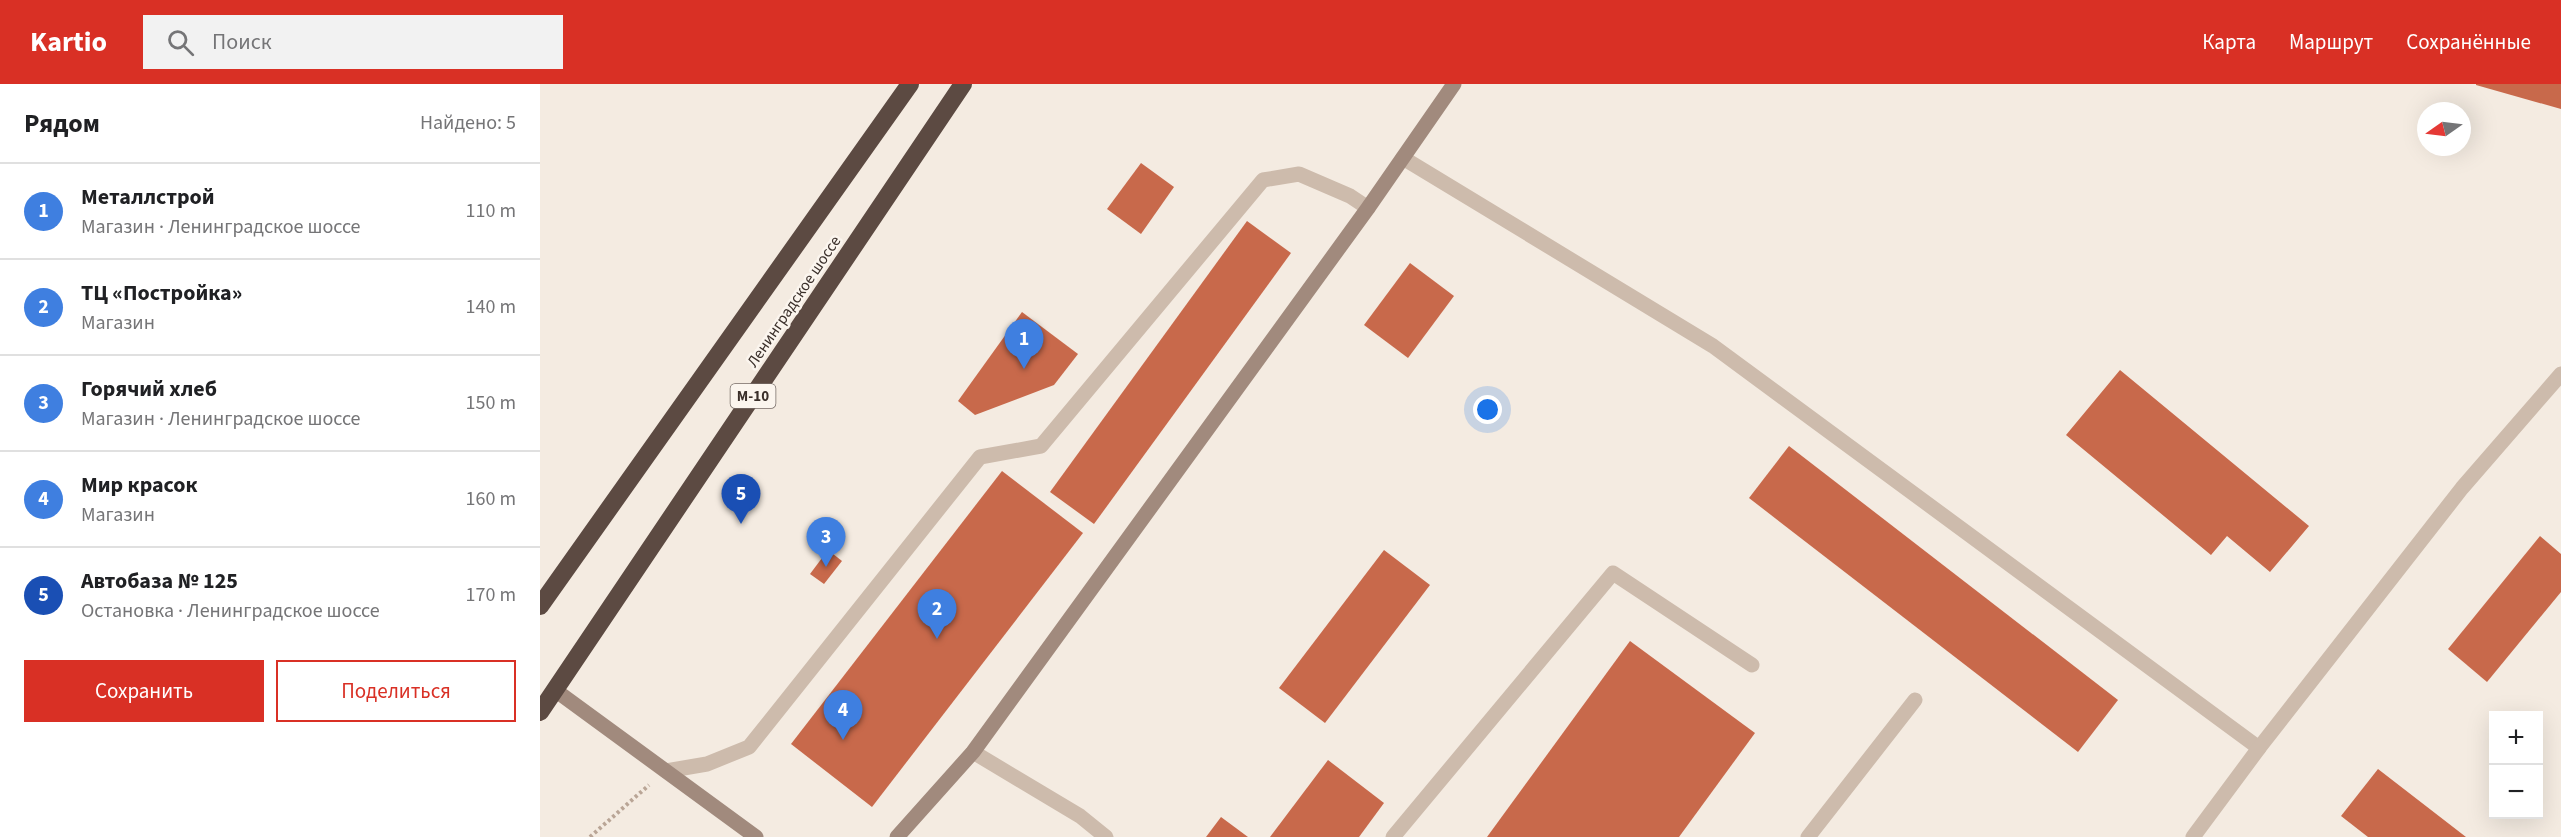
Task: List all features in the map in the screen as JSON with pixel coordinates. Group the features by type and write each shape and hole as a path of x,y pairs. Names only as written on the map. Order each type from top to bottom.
{"highway":[{"name":"Ленинградское шоссе","path":"540,606 910,84"},
{"name":"Ленинградское шоссе","path":"555,690 963,84"},
{"name":"М-10","path":"540,712 555,690"}],"street":[{"path":"897,837 973,752 1368,208 1454,84"},
{"path":"555,690 756,837"}],"lane":[{"path":"1403,158 1713,346 2259,748"},
{"path":"666,771 707,764 749,747 980,457 1041,446 1263,180 1299,174 1350,196 1368,208"},
{"path":"2193,837 2259,748 2462,488 2561,374"},
{"path":"1394,837 1613,573 1752,665"},
{"path":"1808,837 1915,700"},
{"path":"973,752 1080,816 1106,837"}],"path":[{"path":"590,837 666,771"}],"building":[{"path":"2476,84 2561,84 2561,109 2476,85"},
{"path":"1141,163 1174,187 1141,234 1107,209"},
{"path":"1247,221 1291,253 1094,524 1050,492"},
{"path":"1410,263 1454,296 1408,358 1364,325"},
{"path":"1022,312 1078,354 1054,385 975,415 958,401"},
{"path":"2120,370 2309,526 2270,572 2227,536 2211,555 2066,435"},
{"path":"1789,446 2118,700 2078,752 1749,498"},
{"path":"1002,471 1083,533 872,807 791,744"},
{"path":"2540,536 2561,554 2561,592 2487,682 2448,649"},
{"path":"828,550 842,561 824,584 810,574"},
{"path":"1384,550 1430,585 1325,723 1279,688"},
{"path":"1630,641 1755,733 1679,837 1487,837"},
{"path":"1328,760 1384,803 1359,837 1270,837"},
{"path":"2378,769 2466,837 2368,837 2341,816"},
{"path":"1221,817 1248,837 1206,837"}],"place":[{"name":"Металлстрой","path":"1024,369"},
{"name":"Автобаза № 125","path":"741,524"},
{"name":"Горячий хлеб","path":"826,567"},
{"name":"ТЦ «Постройка»","path":"937,639"},
{"name":"Мир красок","path":"843,740"}]}
